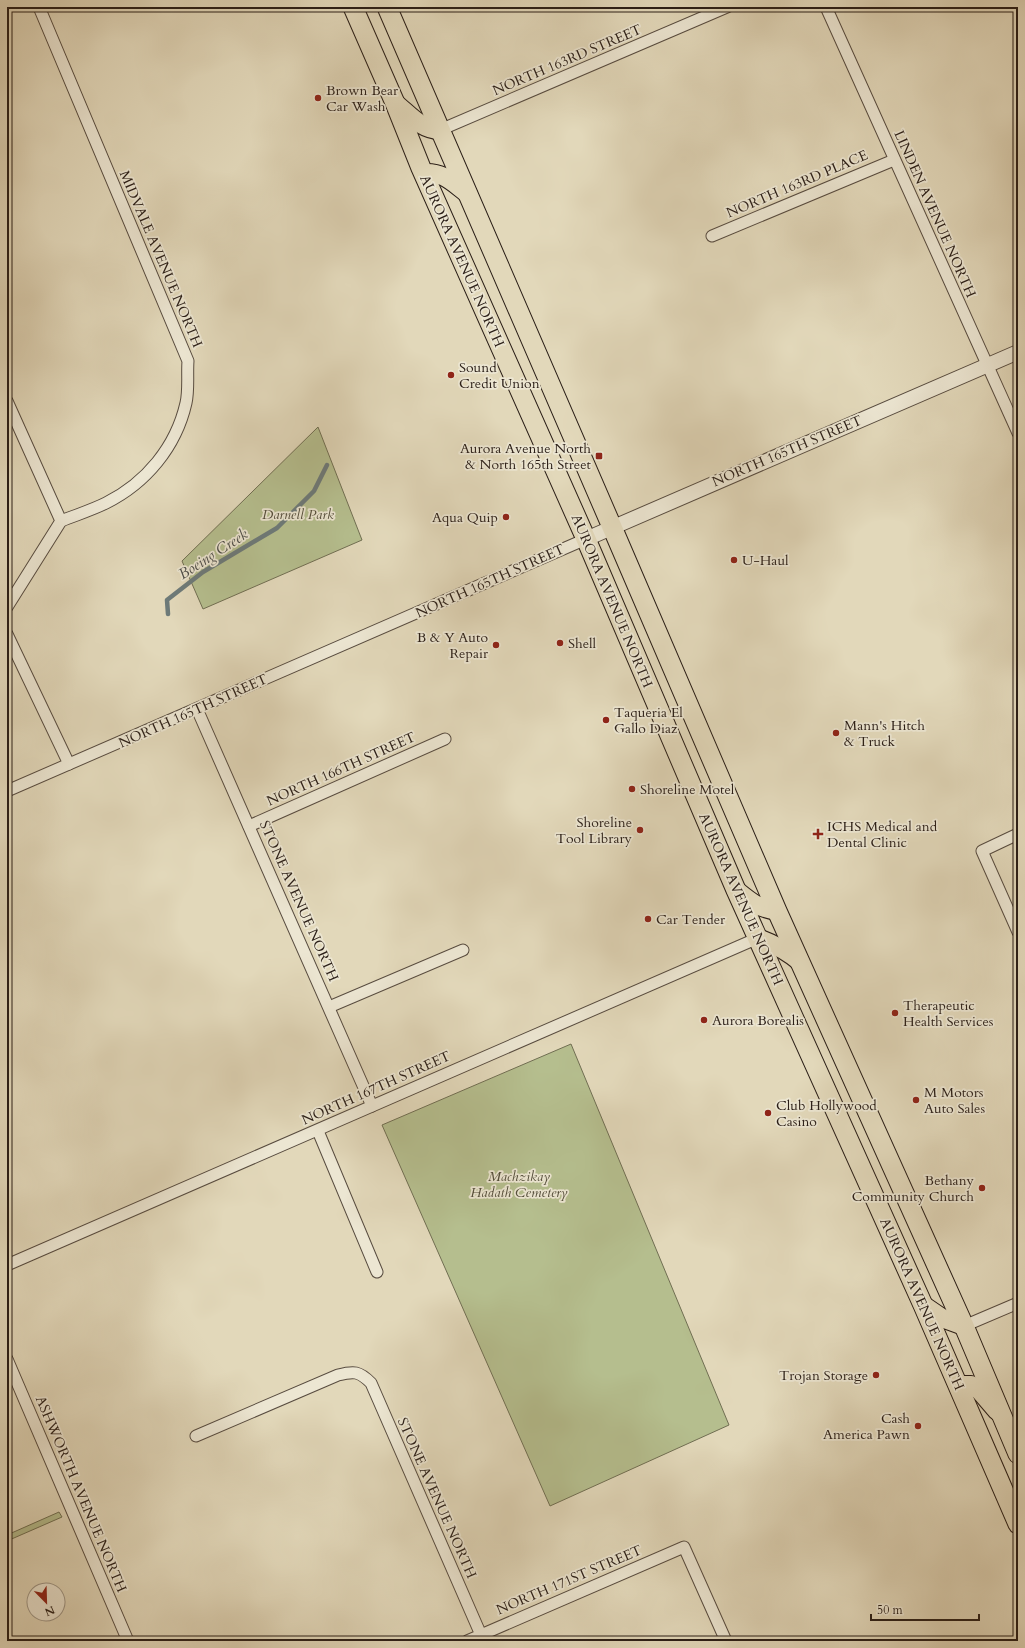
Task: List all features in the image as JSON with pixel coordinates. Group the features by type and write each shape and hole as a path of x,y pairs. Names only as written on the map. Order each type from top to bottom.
{"highway":[{"name":"AURORA AVENUE NORTH","path":"353,7 424,173 586,539 736,890 923,1305 1018,1524"},
{"name":"AURORA AVENUE NORTH","path":"387,7 777,911 964,1326 1018,1454"}],"main road":[{"path":"395,103 421,125 433,130 440,130"},
{"path":"424,173 434,172 446,176 468,194"},
{"path":"736,890 754,905 763,909 777,911"},
{"path":"758,938 785,949 799,961"},
{"path":"923,1305 942,1318 964,1326"},
{"path":"958,1385 971,1385 980,1390 1002,1418"}],"street":[{"name":"MIDVALE AVENUE NORTH","path":"39,7 188,361 186,403 175,435 157,464 134,486 107,503 61,521"},
{"name":"NORTH 163RD STREET","path":"440,130 727,7"},
{"name":"LINDEN AVENUE NORTH","path":"826,7 986,365 1018,433"},
{"name":"NORTH 163RD PLACE","path":"712,236 894,160"},
{"name":"NORTH 165TH STREET","path":"7,791 1018,352"},
{"path":"7,401 61,521 7,607"},
{"path":"7,634 68,764"},
{"name":"STONE AVENUE NORTH","path":"197,709 372,1106"},
{"name":"NORTH 166TH STREET","path":"249,826 445,739"},
{"path":"1018,834 982,851 1018,932"},
{"name":"NORTH 167TH STREET","path":"7,1265 318,1131 372,1106 758,938"},
{"path":"328,1007 463,950"},
{"path":"318,1131 377,1272"},
{"path":"964,1326 1018,1302"},
{"name":"ASHWORTH AVENUE NORTH","path":"7,1359 128,1641"},
{"name":"STONE AVENUE NORTH","path":"196,1436 338,1375 352,1372 363,1375 371,1383 481,1635"},
{"name":"NORTH 171ST STREET","path":"467,1641 684,1547 726,1641"}],"green space":[{"name":"Darnell Park","path":"318,427 362,540 203,609 182,561"},
{"name":"Machzikay Hadath Cemetery","path":"571,1044 729,1425 550,1506 382,1125"},
{"path":"59,1512 62,1517 7,1541 7,1535"}],"waterway":[{"name":"Boeing Creek","path":"168,614 167,600 203,572 277,528 314,491 327,465"}],"place":[{"name":"Brown Bear Car Wash","path":"318,98"},
{"name":"Sound Credit Union","path":"451,375"},
{"name":"Aurora Avenue North & North 165th Street","path":"599,456"},
{"name":"Aqua Quip","path":"506,517"},
{"name":"U-Haul","path":"734,560"},
{"name":"Shell","path":"560,643"},
{"name":"B & Y Auto Repair","path":"496,645"},
{"name":"Taqueria El Gallo Diaz","path":"606,720"},
{"name":"Mann's Hitch & Truck","path":"836,733"},
{"name":"Shoreline Motel","path":"632,789"},
{"name":"Shoreline Tool Library","path":"640,830"},
{"name":"ICHS Medical and Dental Clinic","path":"818,834"},
{"name":"Car Tender","path":"648,919"},
{"name":"Therapeutic Health Services","path":"895,1013"},
{"name":"Aurora Borealis","path":"704,1020"},
{"name":"M Motors Auto Sales","path":"916,1100"},
{"name":"Club Hollywood Casino","path":"768,1113"},
{"name":"Bethany Community Church","path":"982,1188"},
{"name":"Trojan Storage","path":"876,1375"},
{"name":"Cash America Pawn","path":"918,1426"}]}
